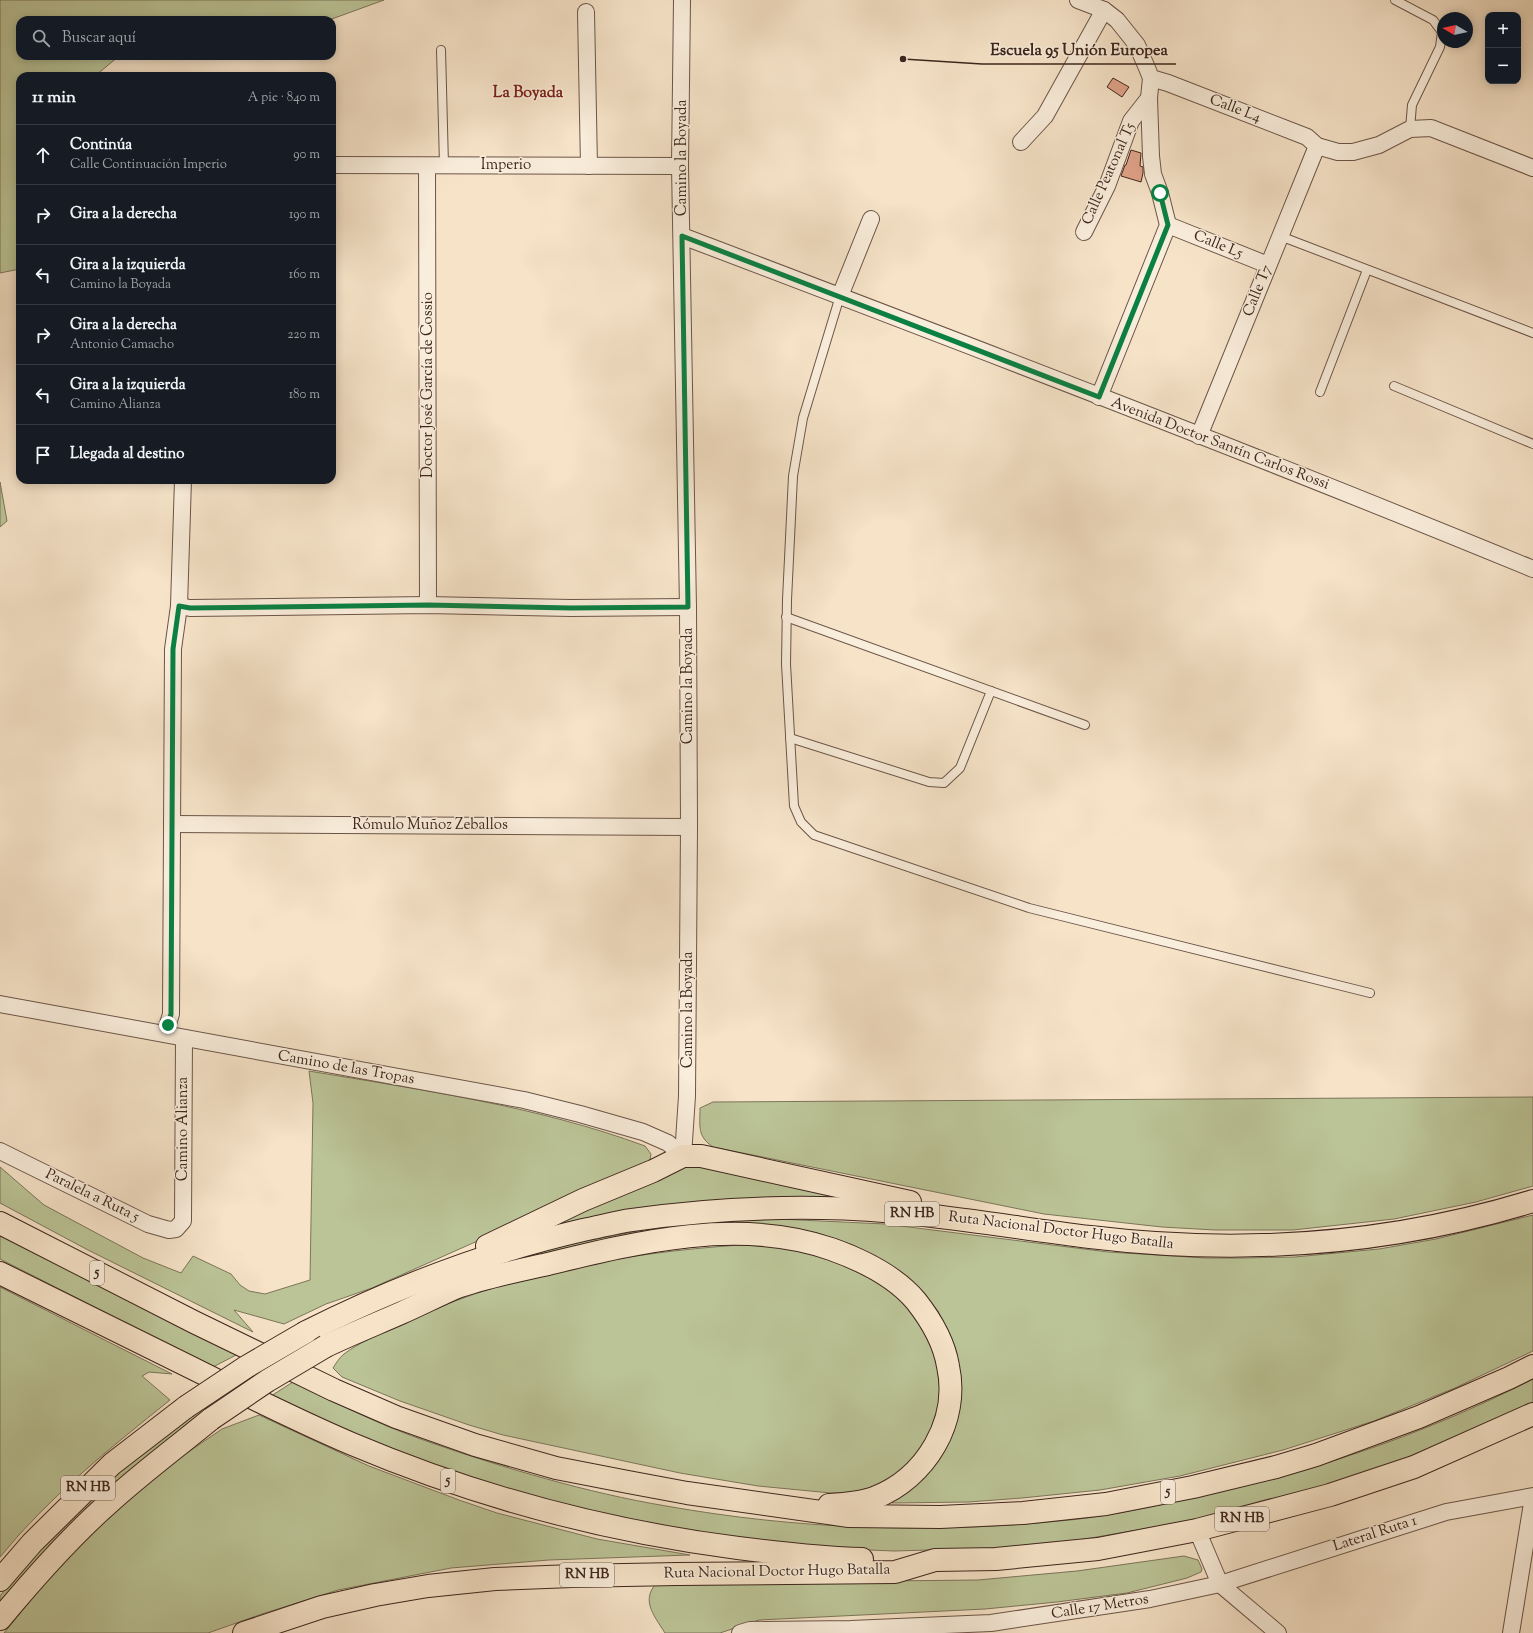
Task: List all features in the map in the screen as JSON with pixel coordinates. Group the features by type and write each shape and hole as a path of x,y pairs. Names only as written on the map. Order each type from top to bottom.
{"highway":[{"path":"458,1266 489,1244 583,1200 653,1171 683,1156 701,1156 915,1203 946,1217"},
{"name":"Ruta Nacional Doctor Hugo Batalla","path":"0,1580 32,1544 112,1464 186,1407 246,1367 306,1332 361,1305 458,1266 551,1238 631,1220 712,1211 766,1208 823,1208 946,1217 1129,1241 1181,1245 1254,1246 1310,1243 1403,1232 1472,1218 1533,1201"},
{"name":"5","path":"0,1223 194,1322 334,1390 396,1417 476,1445 556,1468 688,1493 849,1516 940,1517 1022,1513 1106,1504 1152,1496 1238,1476 1316,1455 1420,1417 1533,1366"},
{"path":"0,1619 35,1576 110,1501 211,1419 267,1381 326,1346 457,1288 507,1273 599,1251 651,1241 731,1234 773,1237 829,1248 849,1256 883,1274 900,1286 915,1300 935,1328 944,1347 949,1368 950,1388 948,1405 940,1437 930,1454 918,1469 905,1481 874,1498 845,1504 784,1506"},
{"name":"5","path":"0,1273 290,1417 394,1461 522,1505 594,1523 719,1546 856,1559 935,1560"},
{"name":"Ruta Nacional Doctor Hugo Batalla","path":"244,1633 270,1623 322,1607 443,1584 495,1579 572,1576 895,1572 935,1560 996,1559 1098,1549 1197,1530 1330,1495 1414,1467 1533,1414"}],"street":[{"name":"Camino la Boyada","path":"682,0 680,166 688,607 689,827 687,1096 683,1156"},
{"path":"1078,0 1104,10 1117,20 1137,45 1151,78 1149,98 1153,174 1160,193 1168,225 1099,397"},
{"path":"1021,142 1045,116 1104,10"},
{"path":"586,12 589,166"},
{"name":"Calle L4","path":"1151,78 1168,83 1307,137 1317,146 1338,152 1353,152 1379,145 1410,129"},
{"name":"Calle Peatonal T5","path":"1084,232 1107,186 1131,122 1149,98"},
{"path":"1410,129 1431,128 1533,168"},
{"name":"Calle T7","path":"1198,436 1317,146"},
{"name":"Imperio","path":"336,165 680,166"},
{"name":"Doctor José García de Cossio","path":"428,166 428,605"},
{"path":"840,296 871,219"},
{"name":"Calle L5","path":"1168,225 1268,265"},
{"name":"Avenida Doctor Santín Carlos Rossi","path":"682,236 1372,503 1533,569"},
{"path":"165,1034 171,1014 173,649 179,606 183,484"},
{"path":"179,606 198,608 428,605 571,608 688,607"},
{"name":"Rómulo Muñoz Zeballos","path":"172,824 689,827"},
{"name":"Camino de las Tropas","path":"0,1004 524,1100 643,1132 668,1143 683,1156"},
{"name":"Camino Alianza","path":"182,1220 184,1038"},
{"name":"Paralela a Ruta 5","path":"0,1151 148,1224 169,1230 176,1229 182,1220"},
{"path":"1511,1633 1533,1496"},
{"name":"Lateral Ruta 1","path":"1220,1584 1446,1512 1533,1496"},
{"path":"1197,1530 1220,1584 1278,1633"},
{"name":"Calle 17 Metros","path":"740,1633 750,1630 850,1629 991,1624 1150,1599 1220,1584"}],"lane":[{"path":"1395,0 1433,20 1442,32 1440,46 1412,105 1410,129"},
{"path":"441,50 444,165"},
{"path":"1280,236 1533,333"},
{"path":"1320,392 1367,270"},
{"path":"840,296 802,425 793,476 786,618 786,664 794,806 801,822 814,835 1029,908 1370,993"},
{"path":"1394,386 1533,444"},
{"path":"786,618 1085,725"},
{"path":"790,738 929,782 944,782 960,768 991,691"}],"green space":[{"path":"0,0 384,0 336,17 336,16 16,16 16,60 114,60 100,72 16,72 16,270 0,273"},
{"path":"0,482 7,521 0,527"},
{"path":"309,1071 479,1101 563,1120 645,1146 651,1154 650,1160 648,1165 372,1288 326,1304 284,1324 234,1310 253,1332 88,1250 0,1203 0,1167 44,1205 143,1258 181,1273 193,1256 231,1274 240,1285 249,1291 265,1294 310,1280 313,1103"},
{"path":"1533,1097 1533,1186 1476,1202 1394,1219 1293,1230 1215,1230 1162,1227 1044,1214 713,1147 704,1139 700,1130 700,1108 713,1102"},
{"path":"690,1164 836,1195 836,1197 833,1199 555,1227 553,1225"},
{"path":"1533,1215 1533,1351 1455,1388 1374,1421 1283,1450 1180,1476 1100,1490 969,1502 892,1503 892,1501 933,1468 950,1440 956,1422 960,1404 944,1325 938,1311 925,1295 889,1264 853,1245 817,1233 799,1230 657,1232 309,1345 307,1343 331,1329 467,1272 565,1245 648,1229 694,1223 778,1219 885,1224 1108,1252 1206,1258 1242,1258 1295,1257 1379,1249 1436,1239"},
{"path":"0,1235 238,1354 213,1367 0,1259"},
{"path":"740,1245 782,1246 810,1253 865,1273 894,1292 918,1319 935,1350 941,1397 929,1439 902,1471 870,1488 853,1492 831,1493 758,1486 680,1473 503,1435 469,1425 400,1401 342,1377 333,1368 341,1357 349,1350 392,1328 475,1294 518,1281 606,1261 651,1254"},
{"path":"0,1287 172,1374 149,1372 142,1376 170,1400 81,1474 39,1514 0,1557"},
{"path":"1533,1379 1533,1403 1521,1409 1397,1462 1289,1497 1189,1521 1062,1543 1000,1548 894,1551 846,1549 717,1535 659,1526 525,1495 420,1460 357,1435 271,1396 293,1382 377,1422 429,1442 546,1479 636,1501 715,1514 764,1520 862,1527 911,1528 1010,1525 1073,1520 1131,1511 1220,1492 1358,1453 1447,1419"},
{"path":"200,1409 204,1412 130,1471 0,1606 0,1596 16,1576 85,1503 125,1467"},
{"path":"259,1415 369,1466 497,1513 597,1539 690,1555 549,1560 451,1568 338,1590 208,1633 4,1633 58,1567 112,1514 172,1463 222,1429"},
{"path":"1184,1556 1198,1560 1202,1569 1201,1572 1187,1578 1127,1593 985,1609 759,1620 720,1633 665,1633 653,1613 649,1600 650,1593 660,1580 978,1580 1077,1571"}],"building":[{"path":"1113,78 1129,87 1122,97 1107,87"},
{"path":"1131,150 1141,153 1140,166 1143,167 1143,173 1141,182 1121,176"}],"place":[{"name":"Escuela 95 Unión Europea","path":"903,59"}],"district":[{"name":"La Boyada","path":"528,93"}],"route":[{"path":"168,1025 171,1014 173,649 179,606 190,608 428,605 571,608 688,607 682,236 1099,397 1168,225 1160,193"}]}
